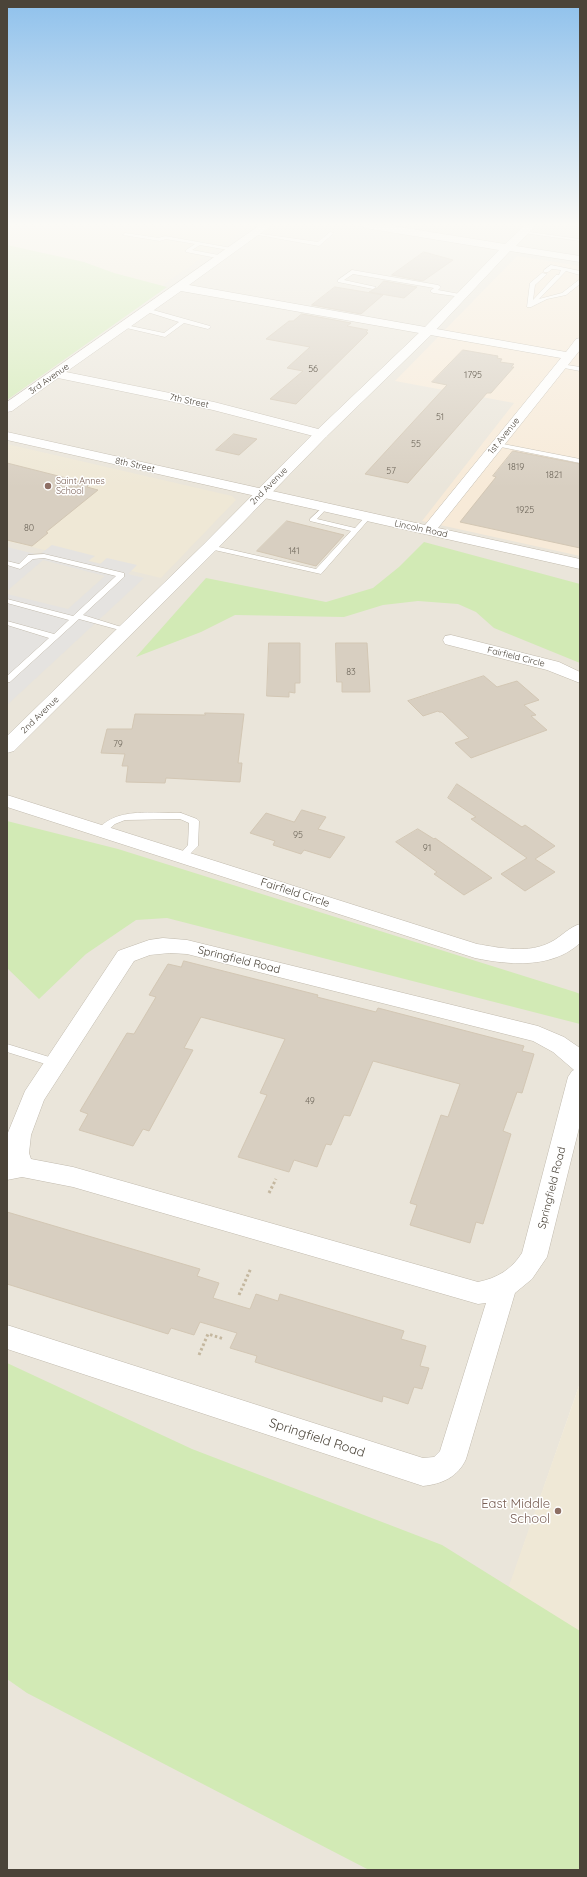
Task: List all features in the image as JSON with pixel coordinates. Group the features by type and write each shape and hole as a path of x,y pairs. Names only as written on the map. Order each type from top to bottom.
{"street":[{"name":"3rd Avenue","path":"7,408 142,313"},
{"path":"324,313 572,354"},
{"name":"2nd Avenue","path":"7,747 127,630 321,434 445,313"},
{"name":"1st Avenue","path":"429,530 572,354"},
{"name":"7th Street","path":"56,374 214,406 321,434"},
{"name":"8th Street","path":"7,436 263,493"},
{"name":"Lincoln Road","path":"263,493 580,564"},
{"name":"Fairfield Circle","path":"451,640 553,666 580,678"},
{"name":"Fairfield Circle","path":"7,801 475,951 507,957 530,956 550,951 571,940 580,931"},
{"name":"Springfield Road","path":"580,1064 570,1052 538,1034 187,947 167,944 147,946 126,956 33,1098 19,1135 14,1169 73,1177 478,1293 493,1291 518,1278 528,1267 534,1257 580,1077"},
{"name":"Springfield Road","path":"7,1337 423,1472 436,1471 446,1466 452,1459 504,1286"}],"lane":[{"path":"154,313 208,327"},
{"path":"121,326 165,335 182,321"},
{"path":"572,354 580,369"},
{"path":"498,445 580,461"},
{"path":"325,507 312,520 356,530"},
{"path":"210,547 318,572 368,517"},
{"path":"7,563 20,566 31,557 44,556 121,575 7,680"},
{"path":"7,601 127,630"},
{"path":"9,626 55,637"},
{"path":"102,831 112,822 124,817 181,816 194,821 193,846 182,857"},
{"path":"7,1048 56,1063"}],"path":[{"path":"270,1193 276,1179"},
{"path":"239,1295 251,1268"},
{"path":"199,1355 208,1334 224,1339"}],"shaded area":[{"path":"7,313 580,313 580,1383 491,1640 580,1870 7,1870"},
{"path":"7,313 124,313 7,394"},
{"path":"462,313 580,313 580,556 422,521 514,403 395,381"},
{"path":"7,444 232,496 236,500 161,578 7,541"},
{"path":"52,545 95,556 88,561 100,564 107,558 137,565 128,574 144,578 7,705 7,594 68,609 105,576 43,560 7,591 7,547 39,555"},
{"name":"East Middle School","path":"580,1383 580,1679 490,1640"}],"green space":[{"path":"7,313 131,313 7,400"},
{"path":"424,542 580,584 580,663 494,628 476,612 458,604 418,601 383,605 344,617 235,615 201,632 136,657 206,578 326,602 373,588 399,567"},
{"path":"7,821 118,849 575,992 580,994 580,1024 167,918 136,920 86,954 39,999 7,968"},
{"path":"7,1363 192,1449 442,1545 580,1631 580,1870 369,1870 27,1693 7,1679"}],"building":[{"path":"302,314 351,323 347,326 368,330 366,332 368,333 296,404 270,399 303,371 287,368 310,347 266,339 289,321 293,321"},
{"path":"463,350 498,356 497,358 502,359 500,362 514,364 511,367 514,367 491,393 487,393 408,483 365,474 447,385 432,382"},
{"path":"234,434 257,439 239,455 216,450"},
{"path":"513,451 580,464 580,548 460,522 496,477 493,476"},
{"path":"7,463 90,484 87,487 98,490 46,532 48,533 32,546 7,540"},
{"path":"287,521 344,535 316,566 257,551"},
{"path":"269,643 300,643 300,683 295,683 295,693 289,692 289,697 267,696"},
{"path":"336,643 367,643 370,692 342,692 342,682 337,682"},
{"path":"484,676 497,687 517,681 539,700 524,705 536,715 531,716 547,730 471,758 455,743 469,738 442,712 438,711 423,716 408,701"},
{"path":"205,713 244,714 238,763 242,763 240,782 166,778 165,783 126,782 128,766 122,766 125,754 101,753 107,729 132,729 135,714 205,715"},
{"path":"457,784 522,827 525,825 555,846 535,859 555,872 525,891 501,874 527,858 471,819 476,817 448,798"},
{"path":"302,810 326,817 318,829 345,837 330,858 304,850 301,854 273,845 275,841 250,833 266,813 294,822"},
{"path":"418,829 434,839 435,838 492,878 464,895 434,874 437,872 396,842"},
{"path":"184,961 318,995 317,997 376,1012 378,1008 524,1046 522,1051 534,1054 522,1093 517,1092 503,1131 511,1134 483,1224 476,1222 470,1243 410,1225 417,1205 410,1203 441,1115 448,1117 460,1084 373,1061 350,1116 344,1115 331,1145 326,1144 317,1167 294,1160 289,1172 238,1157 267,1095 260,1093 285,1039 201,1017 184,1048 193,1050 149,1131 143,1129 133,1146 79,1130 88,1114 80,1111 127,1033 134,1034 156,997 149,995 168,964 181,967"},
{"path":"7,1212 200,1269 197,1276 219,1283 213,1298 250,1309 256,1294 278,1301 280,1294 404,1331 401,1339 426,1346 420,1366 429,1368 422,1389 414,1387 408,1404 383,1396 382,1402 255,1362 257,1356 230,1348 237,1333 200,1322 194,1335 171,1328 168,1334 7,1284"}],"place":[{"name":"Saint Annes School","path":"48,486"},
{"name":"East Middle School","path":"558,1511"}]}
